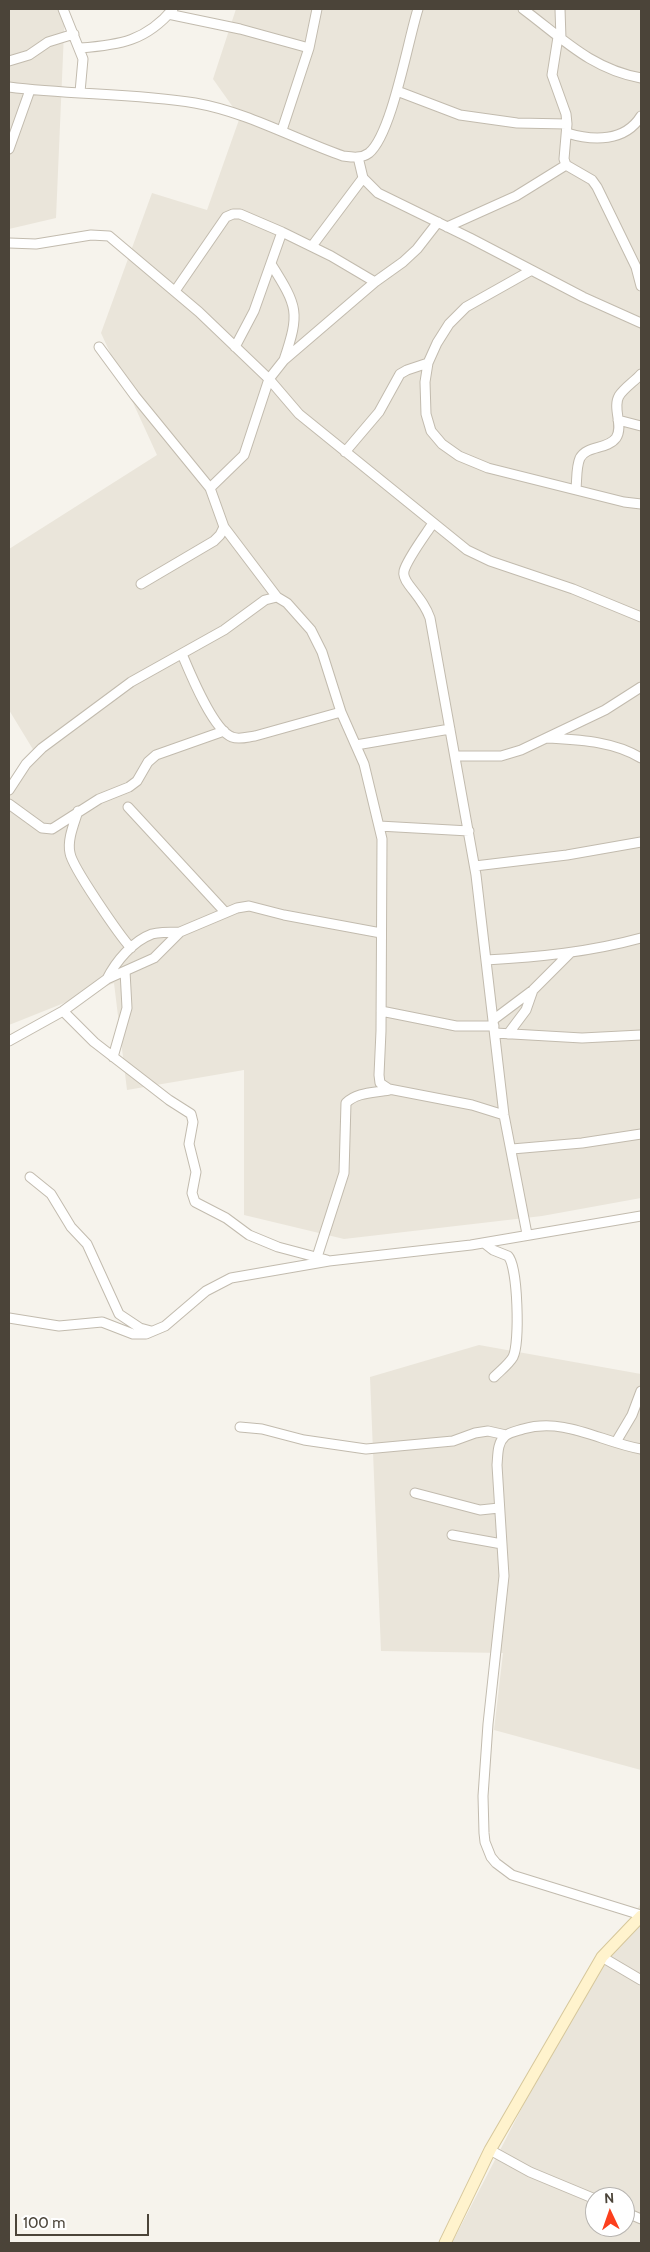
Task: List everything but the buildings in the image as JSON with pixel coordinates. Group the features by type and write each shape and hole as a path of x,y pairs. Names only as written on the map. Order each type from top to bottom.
{"main road":[{"path":"445,2243 490,2150 602,1957 641,1915"}],"street":[{"path":"63,9 83,59 80,92"},
{"path":"282,130 309,48 318,9"},
{"path":"9,88 80,92 197,103 282,130 343,156 358,157 368,154 376,144 386,124 397,91 418,9"},
{"path":"523,9 580,54 621,74 641,78"},
{"path":"560,9 560,38 552,75 567,129 564,158 566,165 592,180 597,186 636,267 641,286"},
{"path":"80,48 128,42 144,35 171,12 309,48"},
{"path":"9,60 29,55 48,42 74,34"},
{"path":"9,146 30,90"},
{"path":"397,91 460,115 567,129 594,139 610,138 625,132 637,123 641,116"},
{"path":"358,157 363,178 378,193 447,226 530,271 641,323"},
{"path":"447,226 516,196 566,165"},
{"path":"312,246 363,178"},
{"path":"175,291 226,216 233,214 240,214 312,246 375,282"},
{"path":"210,488 244,455 269,379 284,360 375,282 417,249 438,222"},
{"path":"235,347 254,311 282,232"},
{"path":"9,243 25,245 91,235 110,236 175,291 269,379 299,414 467,550 490,562 573,589 641,618"},
{"path":"271,264 290,295 295,316 295,326 284,360"},
{"path":"530,271 466,307 449,324 437,343 428,362 425,382 426,414 431,431 442,444 459,456 488,468 624,502 641,504"},
{"path":"99,347 135,396 210,488 224,527 277,597 287,603 311,630 322,652 340,712 356,745 369,780 382,840 379,1075 382,1086 389,1090"},
{"path":"345,452 379,412 400,374 428,362"},
{"path":"576,489 580,458 586,452 603,446 616,437 619,396 641,374"},
{"path":"618,420 641,426"},
{"path":"433,523 405,569 404,575 408,584 425,606 430,618 475,866 504,1115 527,1234"},
{"path":"141,584 214,541 224,527"},
{"path":"9,790 26,764 42,748 131,682 224,630 265,600 277,597"},
{"path":"182,654 212,716 231,737 242,738 340,712"},
{"path":"455,756 501,756 521,750 605,710 641,687"},
{"path":"356,745 450,729"},
{"path":"9,804 25,818 47,830 59,826 99,798 129,787 137,781 148,762 156,755 224,731"},
{"path":"547,738 607,744 641,758"},
{"path":"128,807 226,912"},
{"path":"78,812 71,838 71,858 120,936 131,948"},
{"path":"379,826 468,831"},
{"path":"475,866 567,856 641,842"},
{"path":"107,979 112,968 143,938 154,934 180,932 226,912 249,906 284,915 381,933"},
{"path":"9,1041 14,1033 63,1011 107,979 154,958 180,932"},
{"path":"486,960 570,953 641,938"},
{"path":"494,1026 570,953"},
{"path":"113,1057 127,1008 125,971"},
{"path":"508,1034 526,1010 533,990"},
{"path":"63,1011 94,1042 169,1100 191,1114 193,1122 189,1144 196,1172 192,1193 195,1202 226,1218 249,1235 278,1247 329,1261"},
{"path":"381,1011 456,1026 494,1026 508,1034 582,1038 641,1035"},
{"path":"317,1257 344,1173 346,1103 351,1098 389,1090 472,1105 504,1115"},
{"path":"512,1150 582,1143 641,1134"},
{"path":"30,1177 51,1194 71,1227 87,1244 119,1314 140,1328 154,1332"},
{"path":"9,1318 59,1326 102,1322 139,1335 154,1332 174,1319 206,1291 231,1278 329,1261 484,1243 527,1234 641,1216"},
{"path":"484,1243 488,1248 511,1258 514,1274 518,1328 516,1348 510,1361 494,1377"},
{"path":"616,1442 632,1415 641,1391"},
{"path":"240,1427 262,1428 304,1440 366,1449 453,1441 475,1433 488,1431 506,1435 537,1426 553,1426 576,1430 641,1449"},
{"path":"506,1435 498,1448 497,1465 504,1576 488,1724 483,1796 484,1833 487,1849 496,1863 512,1875 641,1915"},
{"path":"416,1493 480,1510 499,1508"},
{"path":"452,1534 502,1544"},
{"path":"602,1957 641,1980"},
{"path":"490,2150 530,2172 585,2195"}],"shaded area":[{"path":"9,9 65,9 56,218 9,229"},
{"path":"236,9 641,9 641,1198 542,1216 344,1239 244,1215 244,1070 127,1090 114,983 9,1025 9,791 37,756 9,710 9,549 157,455 101,333 152,193 207,210 240,117 213,79"},
{"path":"479,1345 641,1374 641,1770 494,1730 503,1653 381,1651 370,1377"},
{"path":"641,1903 641,2243 452,2243 526,2100 597,1975"}]}
